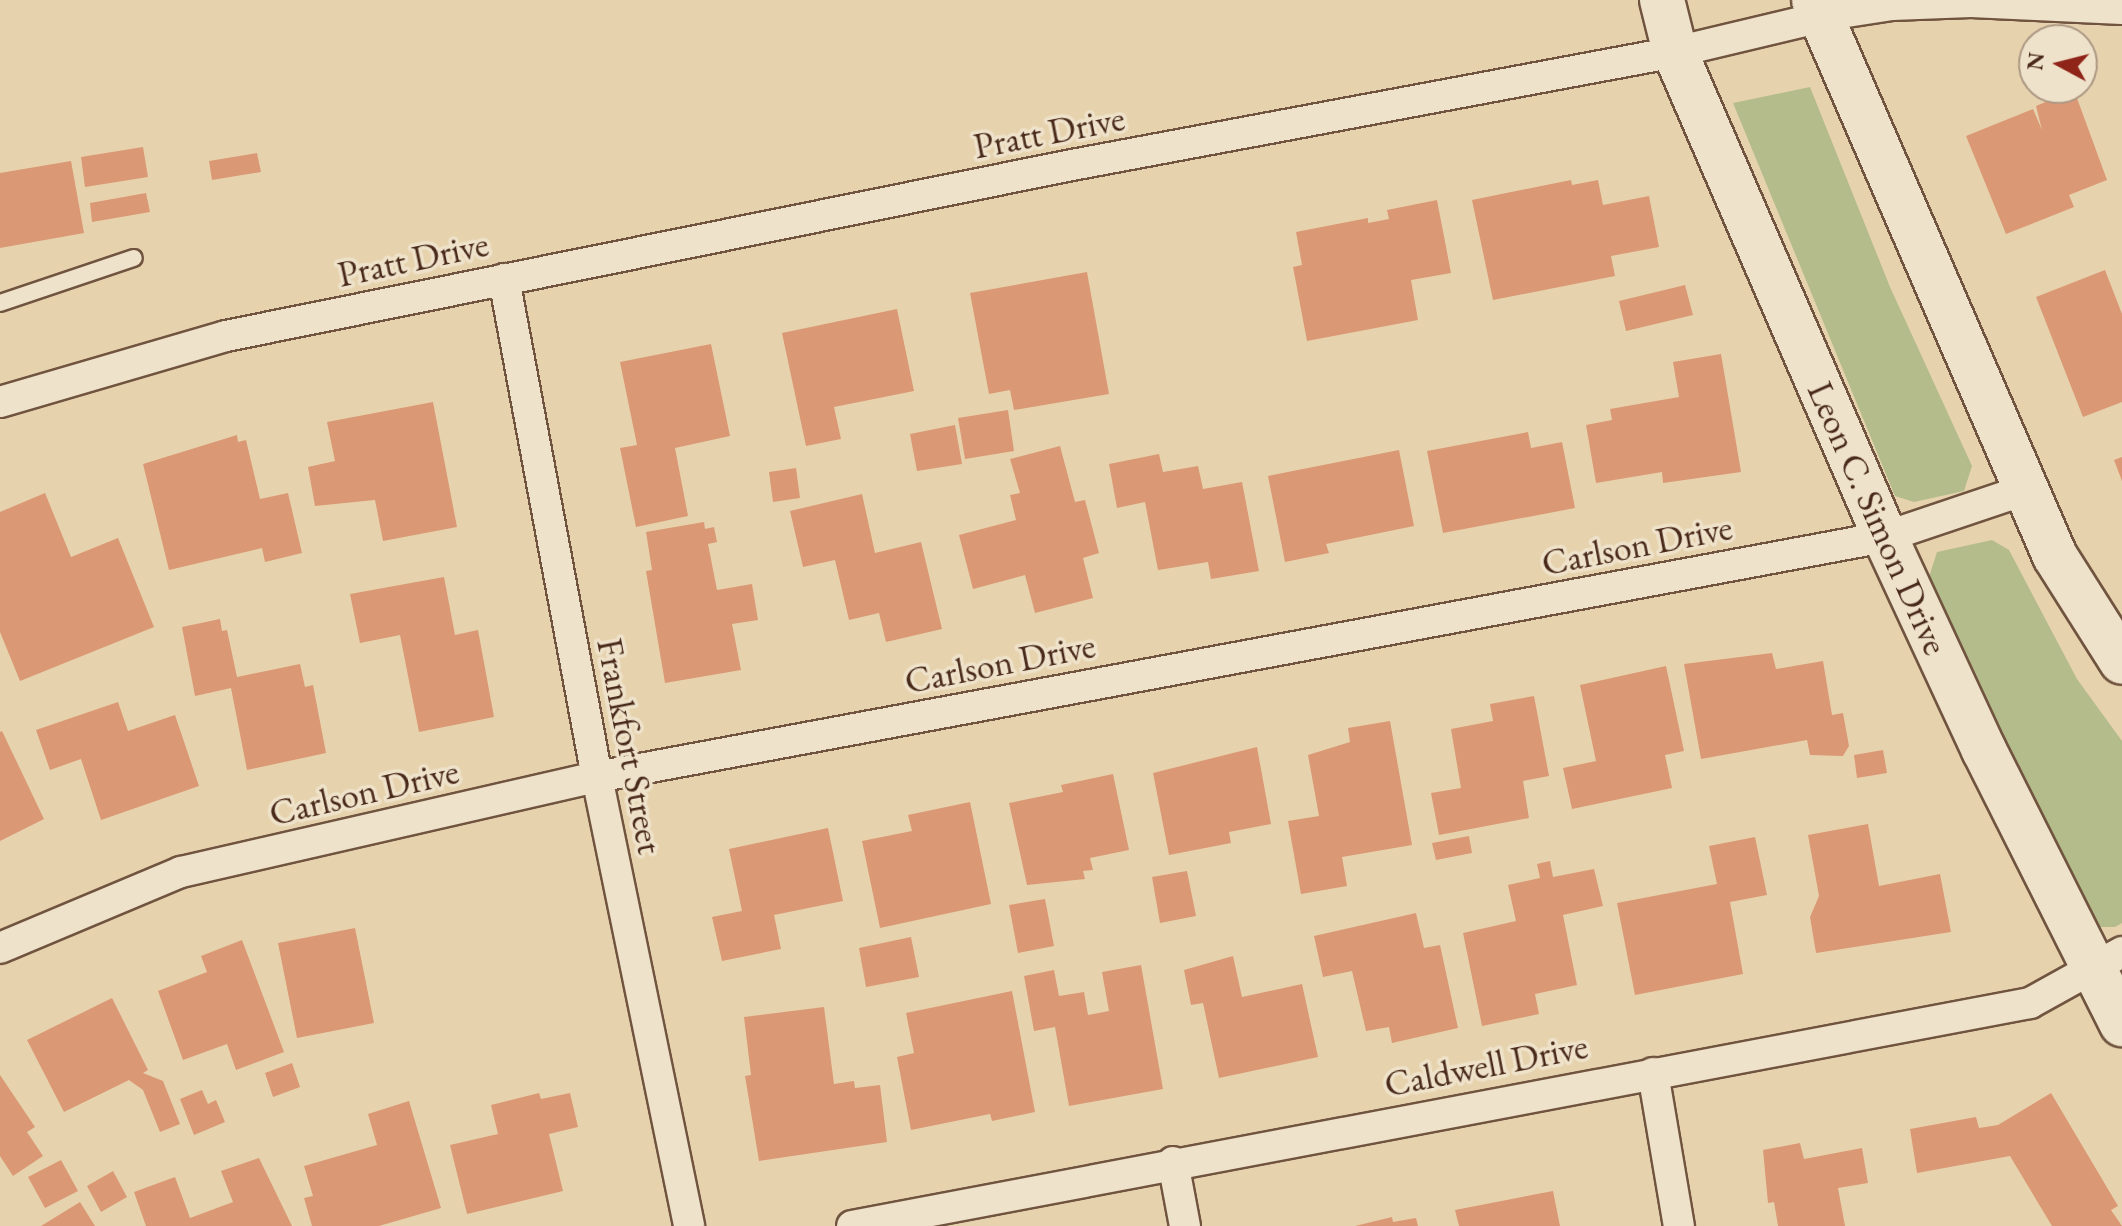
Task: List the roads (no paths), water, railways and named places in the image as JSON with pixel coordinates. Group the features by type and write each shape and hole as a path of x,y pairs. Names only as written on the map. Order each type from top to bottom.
{"main road":[{"name":"Leon C. Simon Drive","path":"1662,0 1675,52 1885,537 2107,962 2122,1024"},
{"path":"1818,8 2055,556 2122,662"}],"street":[{"name":"Pratt Drive","path":"0,402 226,336 504,279 1675,52 1818,8 1971,2 2122,9"},
{"name":"Frankfort Street","path":"504,279 597,777 689,1226"},
{"name":"Carlson Drive","path":"0,948 181,872 597,777 1885,537 2025,490"},
{"name":"Caldwell Drive","path":"852,1226 1173,1162 2030,1003 2107,962"},
{"path":"1653,1073 1679,1226"},
{"path":"1173,1162 1185,1226"}],"lane":[{"path":"0,303 134,258"}]}
